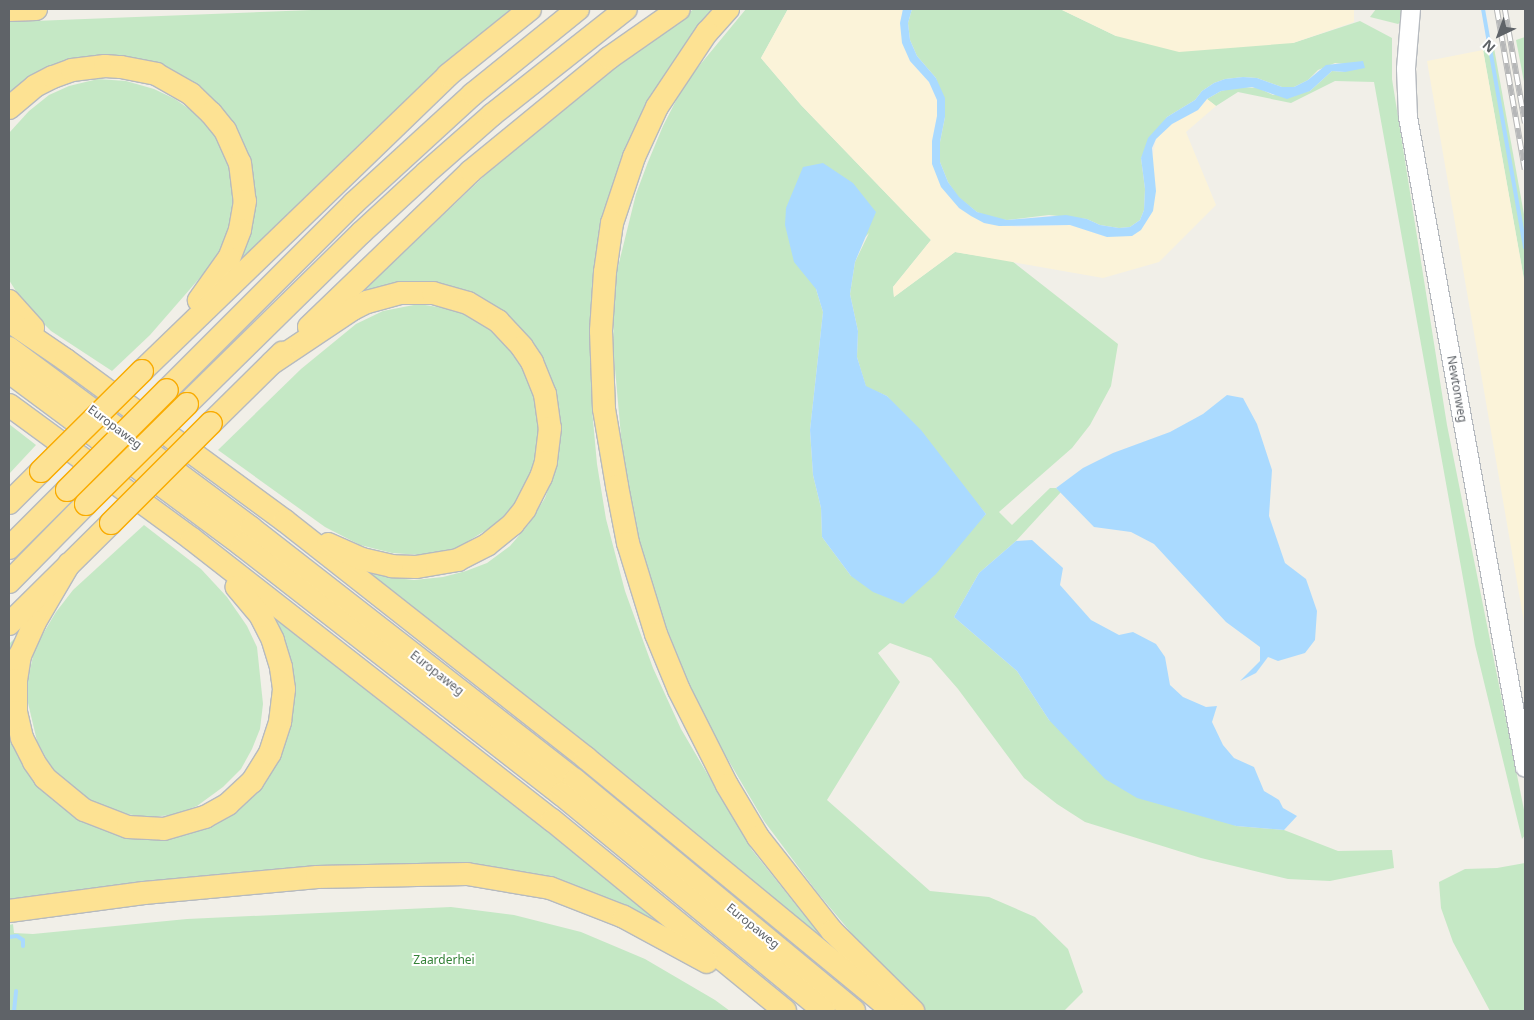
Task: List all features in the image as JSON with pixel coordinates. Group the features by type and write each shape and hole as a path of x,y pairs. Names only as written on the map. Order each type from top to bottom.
{"highway":[{"path":"9,10 36,9"},
{"path":"9,503 142,371 448,75 530,9"},
{"path":"9,548 354,203 473,94 578,9"},
{"path":"9,582 361,233 426,173 516,95 626,9"},
{"path":"9,624 272,363 471,170 609,58 679,9"},
{"path":"728,9 707,32 657,107 634,157 612,223 605,272 601,332 604,409 617,486 628,543 656,634 678,690 727,785 758,837 832,930 913,1011"},
{"path":"9,108 36,86 72,70 105,66 128,68 156,74 192,94 211,113 233,146 240,163 245,201 236,243 213,283 142,371"},
{"path":"272,363 353,309 367,302 401,293 434,293 468,303 484,311 510,333 532,362 546,394 549,409 550,428 546,462 534,494 513,524 487,545 472,554 430,566 392,566 345,553 285,521"},
{"path":"9,302 66,360"},
{"path":"9,321 66,360 285,521 586,758 893,1011"},
{"name":"Europaweg","path":"9,348 251,528 575,780 854,1011"},
{"name":"Europaweg","path":"9,372 242,545 561,794 824,1011"},
{"path":"9,405 192,539 552,820 785,1011"},
{"path":"69,564 36,622 20,655 16,680 16,712 22,738 34,762 45,778 84,810 128,827 164,829 205,817 228,804 252,782 270,753 280,722 284,689 281,667 273,640 261,616 247,597 192,539"},
{"path":"9,911 144,893 317,877 467,874 550,888 624,917 694,953 777,1011"}],"street":[{"name":"Newtonweg","path":"1411,9 1406,69 1408,117 1525,768"}],"green space":[{"path":"512,9 376,128 227,273 237,252 231,131 122,61 9,96 9,22 312,10"},
{"path":"694,9 722,9 650,110 593,348 592,409 597,464 606,519 625,591 653,668 681,729 752,850 828,945 361,570 387,577 414,580 443,577 487,563 510,546 528,525 545,498 555,470 557,419 492,311 361,293 499,162 626,56"},
{"path":"746,9 788,9 761,58 801,105 931,240 893,287 894,297 955,252 1012,261 1118,344 1111,386 1090,425 1072,448 999,512 1012,525 1050,488 1056,488 1061,492 1016,541 979,573 954,617 1017,671 1049,720 1236,826 1284,830 1338,851 1392,850 1394,868 1330,881 1288,879 1201,858 1085,822 1057,804 1024,778 958,689 931,658 890,643 878,653 900,682 827,800 930,891 989,897 1035,917 1068,949 1083,992 1064,1011 926,1011 878,965 817,892 764,821 700,712 645,573 623,459 613,346 615,279 636,194 663,126 685,83","holes":["869,233 855,262 850,294 858,331 857,357 866,387 887,396 986,514 972,529 851,576 822,537 821,508 813,475 810,430 823,312 816,289"]},
{"path":"912,9 1060,9 1116,36 1293,43 1360,21 1392,38 1392,79 1447,425 1525,815 1525,835 1522,839 1475,645 1374,82 1335,81 1291,103 1238,92 1216,106 1207,99 1221,91 1238,87 1258,88 1273,95 1310,91 1332,71 1345,72 1345,64 1335,63 1318,70 1308,80 1294,87 1282,87 1257,78 1243,77 1225,79 1214,83 1202,91 1195,100 1167,117 1141,158 1145,189 1144,210 1140,220 1130,227 1119,228 1100,225 1087,219 1049,215 1007,220 992,218 977,212 958,197 948,182 940,162 940,142 945,117 936,78 917,56 910,40 908,23"},
{"path":"1376,9 1403,9 1401,22 1398,24 1370,17"},
{"path":"1525,37 1525,87 1516,40"},
{"path":"1494,48 1525,220 1525,285 1483,50"},
{"path":"98,79 126,81 154,89 175,99 199,116 215,133 230,165 234,201 225,244 211,265 150,335 112,371 51,331 24,304 9,280 9,133 29,111 49,95 69,86"},
{"path":"419,304 450,309 474,318 494,333 513,352 532,386 538,409 539,434 535,459 527,483 515,504 496,524 457,548 420,555 392,553 360,545 325,527 218,450 301,369 356,324 383,311"},
{"path":"9,424 36,445 9,474"},
{"path":"144,525 201,569 227,597 247,626 257,647 263,704 260,729 252,749 241,769 223,787 197,806 173,815 148,817 126,814 91,802 58,775 37,741 28,703 27,683 35,647 56,612 73,590"},
{"path":"259,607 672,929 605,897 555,881 497,869 9,904 9,644 31,622 20,741 102,825 218,820 285,736"},
{"path":"1525,863 1525,1011 1490,1011 1453,942 1441,908 1439,882 1465,869 1497,868"},
{"name":"Zaarderhei","path":"451,907 514,915 581,932 645,959 715,1000 730,1011 9,1011 9,925 13,924 14,933 33,934 187,919"}],"sand":[{"path":"788,9 903,9 900,23 910,61 929,82 937,100 937,116 932,141 932,164 959,208 984,223 1018,227 1070,225 1107,237 1141,230 1153,211 1152,159 1156,139 1172,124 1198,110 1207,99 1216,106 1186,132 1216,205 1159,262 1103,278 955,252 894,297 893,287 931,240 801,105 761,58"},
{"path":"1060,9 1354,9 1354,22 1293,43 1179,52 1116,36"},
{"path":"1483,50 1525,285 1525,628 1427,61"}],"water":[{"path":"903,9 912,9 908,23 910,40 917,56 936,78 945,98 945,117 940,142 940,162 948,182 959,197 977,212 1007,220 1066,215 1087,219 1100,225 1119,228 1130,227 1140,220 1144,210 1145,189 1141,158 1148,138 1167,117 1195,100 1202,91 1214,83 1225,79 1243,77 1257,78 1282,87 1294,87 1308,80 1326,65 1363,61 1365,68 1345,72 1332,71 1310,91 1287,99 1252,87 1221,91 1207,99 1198,110 1172,124 1156,139 1152,148 1156,191 1153,211 1141,230 1132,236 1107,237 1070,225 999,226 984,223 959,208 941,187 932,164 932,141 937,116 937,100 929,82 910,61 902,43 900,23"},
{"path":"823,163 853,183 876,212 855,262 850,294 858,331 857,357 866,386 887,396 921,430 986,514 936,574 903,604 873,592 851,576 822,537 821,508 813,475 810,430 823,312 816,289 794,262 785,225 786,208 803,167"},
{"path":"1227,395 1243,398 1257,424 1272,470 1269,516 1285,563 1306,579 1317,611 1315,640 1305,653 1278,661 1268,657 1256,673 1240,681 1260,661 1260,647 1226,622 1154,544 1131,532 1094,527 1056,488 1083,468 1113,453 1170,432 1203,414"},
{"path":"1032,540 1063,568 1060,585 1091,620 1119,635 1133,632 1156,644 1165,657 1170,685 1183,697 1206,707 1217,706 1212,722 1223,745 1234,758 1254,767 1264,791 1279,800 1283,808 1297,816 1284,830 1236,826 1137,798 1105,779 1049,720 1017,671 954,617 979,573 1016,541"}],"waterway":[{"path":"1483,9 1525,247"},
{"path":"9,937 17,936 23,940 23,946"},
{"path":"14,1011 16,991"}],"railway":[{"path":"1497,9 1525,170"},
{"path":"1505,9 1525,123"}]}
